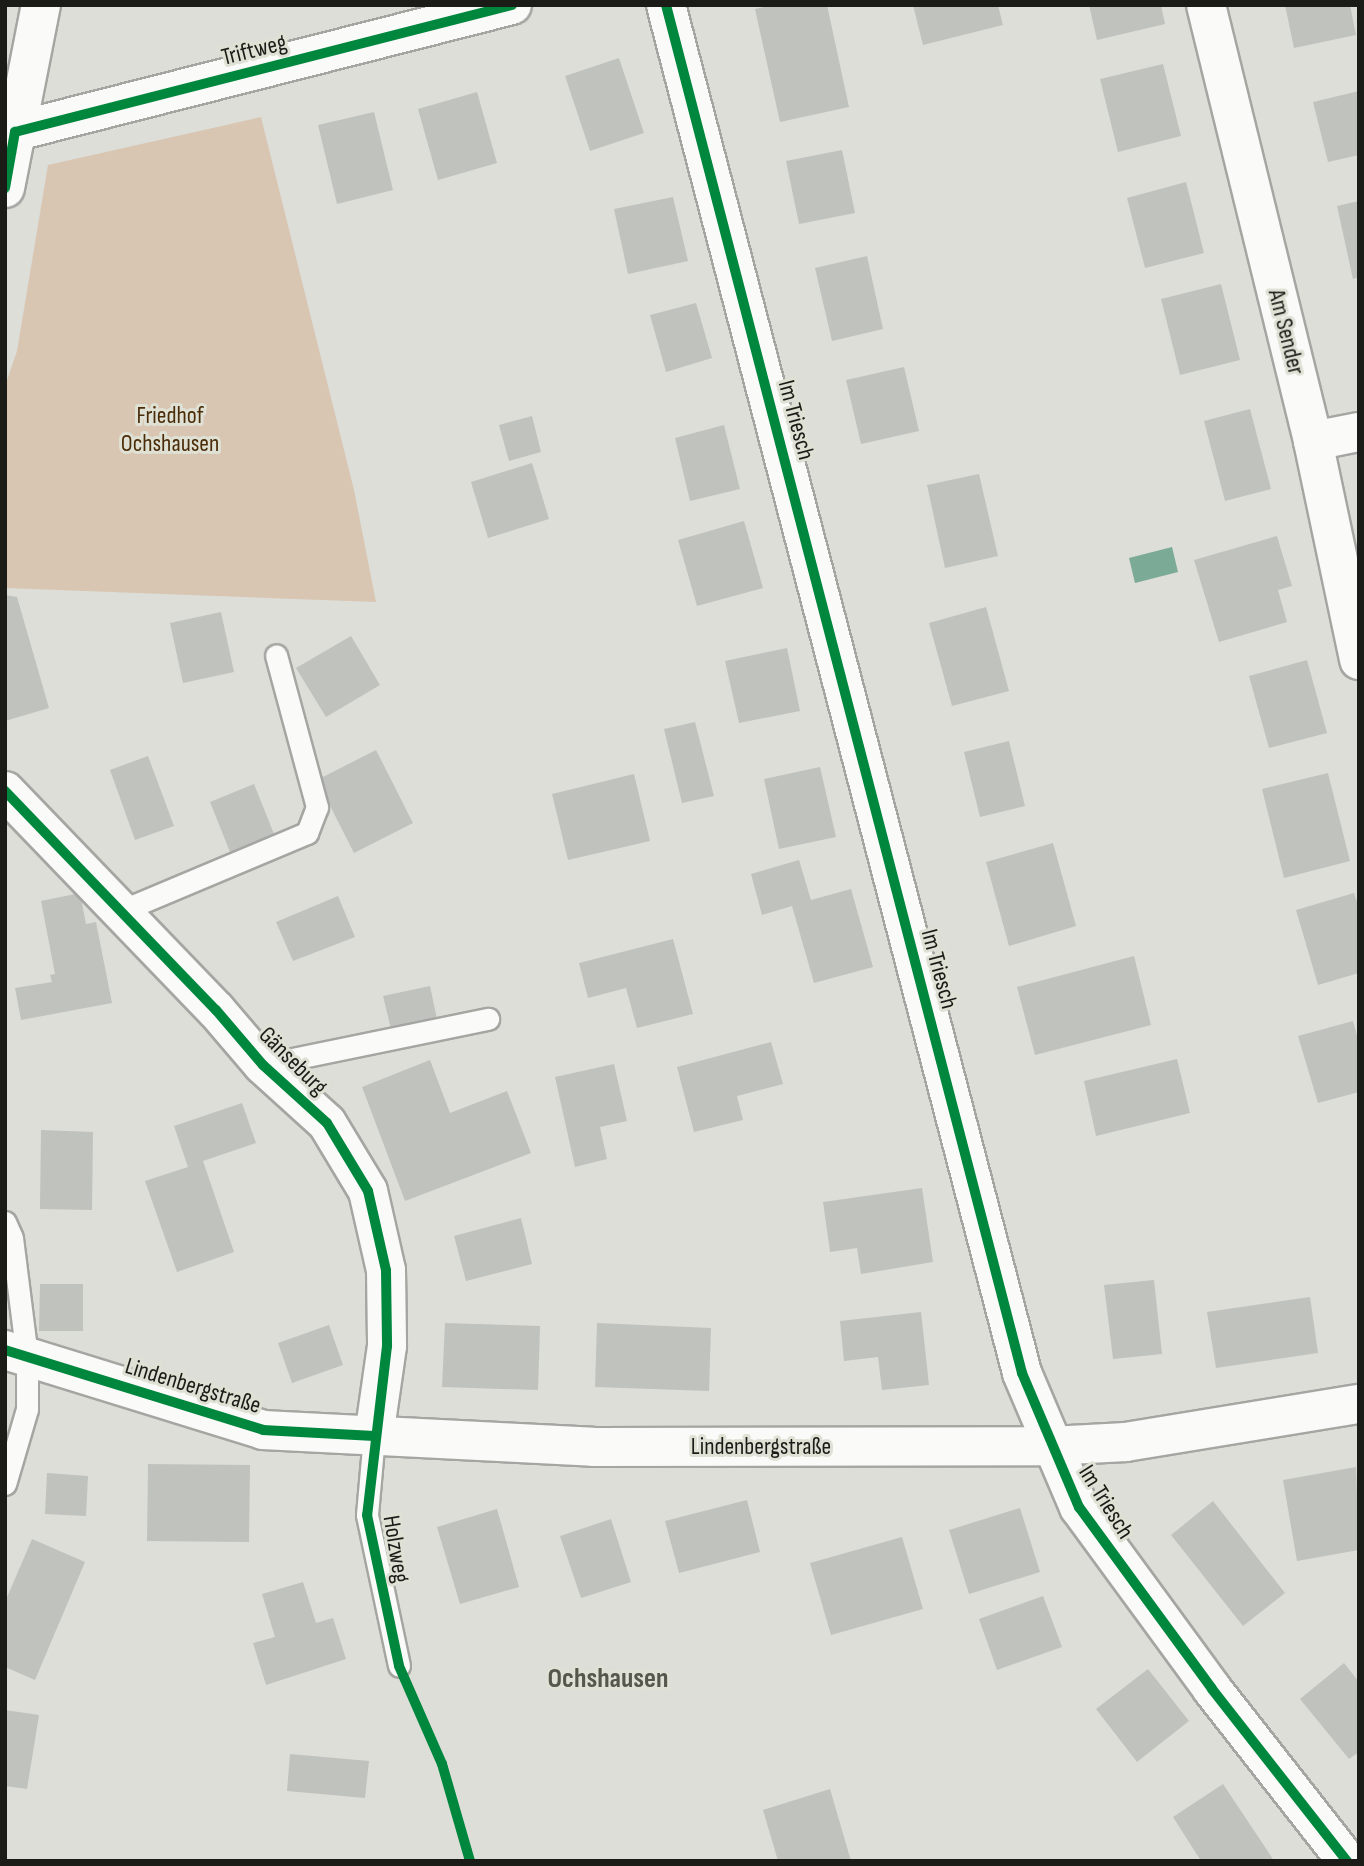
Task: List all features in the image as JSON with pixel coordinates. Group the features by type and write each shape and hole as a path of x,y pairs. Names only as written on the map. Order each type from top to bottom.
{"street":[{"path":"5,188 10,133 41,5"},
{"name":"Triftweg","path":"10,133 512,5"},
{"name":"Im Triesch","path":"666,5 1018,1359 1050,1446 1079,1507 1212,1689 1347,1861"},
{"name":"Am Sender","path":"1206,5 1313,441 1359,660"},
{"path":"1313,441 1359,432"},
{"name":"Gänseburg","path":"5,791 121,911 263,1065 327,1123 368,1191 386,1270 387,1346 374,1436"},
{"name":"Lindenbergstraße","path":"16,1353 263,1430 593,1447 1050,1446 1126,1442 1359,1404"}],"lane":[{"path":"121,911 307,833 317,807 276,655"},
{"path":"263,1065 488,1019"},
{"path":"5,1222 12,1238 16,1353 27,1409 5,1484"},
{"name":"Holzweg","path":"374,1436 367,1515 398,1666"}],"green space":[{"name":"Friedhof Ochshausen","path":"261,117 354,490 376,602 5,588 5,386 17,351 48,165"}],"shaded area":[{"path":"1172,547 1178,572 1135,583 1129,558"}],"building":[{"path":"774,5 827,5 849,107 780,122 755,9"},
{"path":"913,5 998,5 1003,25 923,45"},
{"path":"1089,5 1161,5 1165,24 1097,40"},
{"path":"1285,5 1350,5 1356,35 1294,48"},
{"path":"619,58 644,133 590,151 565,76"},
{"path":"1163,64 1181,136 1118,152 1100,79"},
{"path":"1359,91 1359,155 1328,162 1313,102"},
{"path":"477,92 497,163 438,180 418,109"},
{"path":"374,112 393,190 337,204 318,125"},
{"path":"842,150 855,213 799,224 786,161"},
{"path":"1186,182 1204,253 1145,268 1127,198"},
{"path":"673,197 688,261 628,274 614,209"},
{"path":"1359,201 1359,277 1353,279 1337,206"},
{"path":"867,256 883,329 832,341 815,268"},
{"path":"1221,284 1240,360 1180,375 1161,299"},
{"path":"696,303 712,358 666,372 650,315"},
{"path":"904,367 919,431 861,444 846,380"},
{"path":"1250,409 1271,489 1225,501 1204,421"},
{"path":"532,416 541,452 509,461 499,425"},
{"path":"724,425 740,489 690,501 675,438"},
{"path":"532,463 549,519 488,538 471,482"},
{"path":"979,474 998,556 945,568 927,485"},
{"path":"744,521 763,588 697,606 678,540"},
{"path":"1277,536 1292,586 1278,590 1287,622 1219,642 1194,560"},
{"path":"5,595 17,597 49,708 5,721"},
{"path":"986,607 1009,691 952,706 929,623"},
{"path":"221,612 234,672 183,683 170,623"},
{"path":"351,636 380,685 326,717 296,668"},
{"path":"787,648 800,711 739,723 725,661"},
{"path":"1307,660 1327,733 1269,748 1249,676"},
{"path":"695,722 714,796 682,803 664,729"},
{"path":"1009,741 1025,806 980,817 964,752"},
{"path":"376,750 413,823 354,853 317,780"},
{"path":"148,756 174,826 135,840 110,770"},
{"path":"820,767 836,837 779,849 764,779"},
{"path":"1328,773 1350,861 1284,878 1262,789"},
{"path":"634,774 650,841 568,860 552,794"},
{"path":"254,784 274,834 230,852 210,802"},
{"path":"1053,843 1076,926 1009,946 986,862"},
{"path":"799,860 811,900 851,889 873,967 814,983 792,906 762,915 751,874"},
{"path":"80,893 86,924 96,922 112,1003 21,1020 15,988 52,982 50,975 55,974 41,901"},
{"path":"1354,893 1359,908 1359,973 1318,985 1296,910"},
{"path":"338,896 355,937 293,961 276,922"},
{"path":"673,939 693,1014 637,1028 626,988 588,998 579,963"},
{"path":"1134,956 1151,1025 1035,1055 1017,987"},
{"path":"430,986 437,1019 391,1029 383,996"},
{"path":"1353,1021 1359,1043 1359,1092 1318,1103 1298,1036"},
{"path":"771,1042 783,1084 737,1096 743,1120 694,1132 677,1067"},
{"path":"1177,1059 1190,1113 1096,1136 1084,1081"},
{"path":"430,1060 450,1113 507,1091 531,1153 405,1201 362,1087"},
{"path":"614,1064 627,1121 600,1127 607,1159 575,1167 555,1077"},
{"path":"242,1103 256,1143 203,1161 234,1252 177,1272 145,1181 188,1167 174,1126"},
{"path":"41,1130 93,1132 92,1210 40,1209"},
{"path":"922,1188 933,1262 861,1274 857,1248 830,1252 823,1202"},
{"path":"521,1218 532,1264 466,1281 454,1236"},
{"path":"1154,1280 1162,1354 1113,1359 1104,1285"},
{"path":"40,1284 83,1284 83,1331 39,1331"},
{"path":"1310,1297 1318,1353 1216,1368 1207,1312"},
{"path":"921,1312 929,1385 882,1390 878,1357 844,1361 840,1321"},
{"path":"445,1323 540,1326 538,1390 442,1387"},
{"path":"597,1323 711,1328 709,1391 595,1387"},
{"path":"329,1325 343,1365 292,1383 278,1343"},
{"path":"148,1464 250,1465 249,1542 147,1541"},
{"path":"1356,1467 1359,1550 1297,1561 1283,1480"},
{"path":"47,1473 88,1476 86,1516 45,1514"},
{"path":"747,1500 760,1552 679,1573 665,1521"},
{"path":"1213,1501 1285,1593 1243,1626 1171,1535"},
{"path":"1020,1508 1040,1572 969,1594 949,1530"},
{"path":"497,1509 519,1587 460,1604 437,1527"},
{"path":"611,1519 631,1582 581,1598 560,1536"},
{"path":"902,1537 923,1609 831,1635 810,1563"},
{"path":"32,1539 85,1562 35,1680 5,1667 5,1602"},
{"path":"303,1582 316,1623 333,1618 346,1659 266,1685 253,1643 275,1637 262,1594"},
{"path":"1043,1596 1062,1647 997,1670 979,1619"},
{"path":"1344,1663 1359,1682 1359,1752 1349,1759 1300,1699"},
{"path":"1148,1669 1189,1721 1137,1762 1096,1709"},
{"path":"5,1710 39,1715 27,1789 5,1786"},
{"path":"290,1754 369,1761 365,1798 287,1791"},
{"path":"1223,1784 1274,1861 1201,1861 1173,1817"},
{"path":"830,1789 851,1861 778,1861 763,1810"}],"cycle path":[{"path":"5,188 15,132 512,5"},
{"path":"666,5 1022,1373 1079,1507 1212,1689 1347,1861"},
{"path":"5,791 216,1010 263,1065 327,1123 368,1191 386,1270 387,1346 367,1515 399,1666 442,1764 470,1861"},
{"path":"5,1350 263,1430 374,1436"}],"district":[{"name":"Ochshausen","path":"608,1679"}]}
